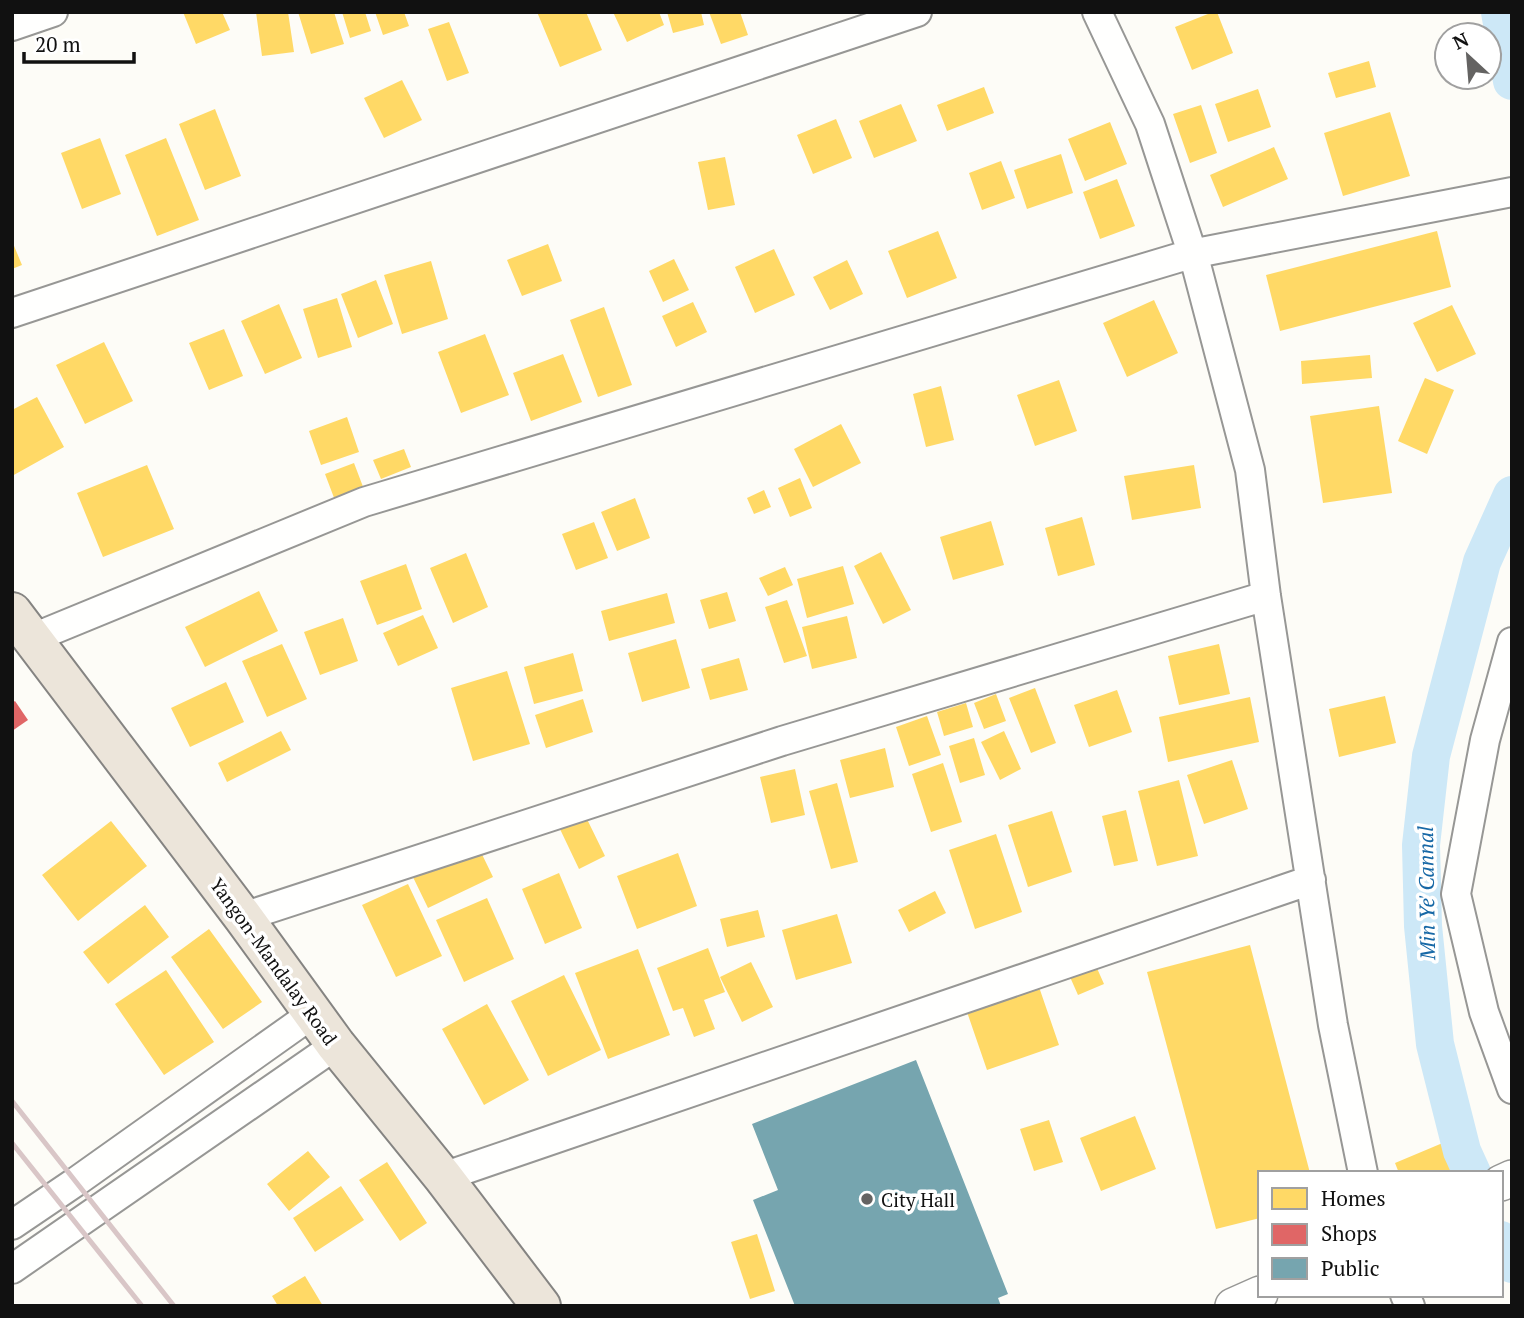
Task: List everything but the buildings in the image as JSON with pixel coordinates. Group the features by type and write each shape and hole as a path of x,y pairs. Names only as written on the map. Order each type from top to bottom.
{"highway":[{"name":"Yangon-Mandalay Road","path":"22,625 243,917 312,1014 443,1177 541,1306"}],"street":[{"path":"12,26 53,12"},
{"path":"12,313 917,12"},
{"path":"1097,12 1150,124 1197,268 1250,470 1266,596 1333,1025 1363,1171"},
{"path":"22,625 364,502 1191,254 1512,192"},
{"path":"243,917 782,741 1266,596"},
{"path":"1512,642 1485,740 1456,894 1484,1012 1512,1088"},
{"path":"443,1177 1311,880"},
{"path":"12,1225 312,1014"},
{"path":"12,1269 336,1045"},
{"path":"1233,1306 1258,1295"}],"waterway":[{"name":"Min Ye' Cannal","path":"1500,12 1512,81"},
{"name":"Min Ye' Cannal","path":"1471,1171 1462,1151 1435,1044 1423,926 1421,845 1431,756 1482,562 1512,495"},
{"name":"Min Ye' Cannal","path":"1503,1244 1512,1264"}],"railway":[{"path":"12,1101 174,1306"},
{"path":"12,1143 142,1306"}],"place":[{"name":"City Hall","path":"867,1199"}]}
